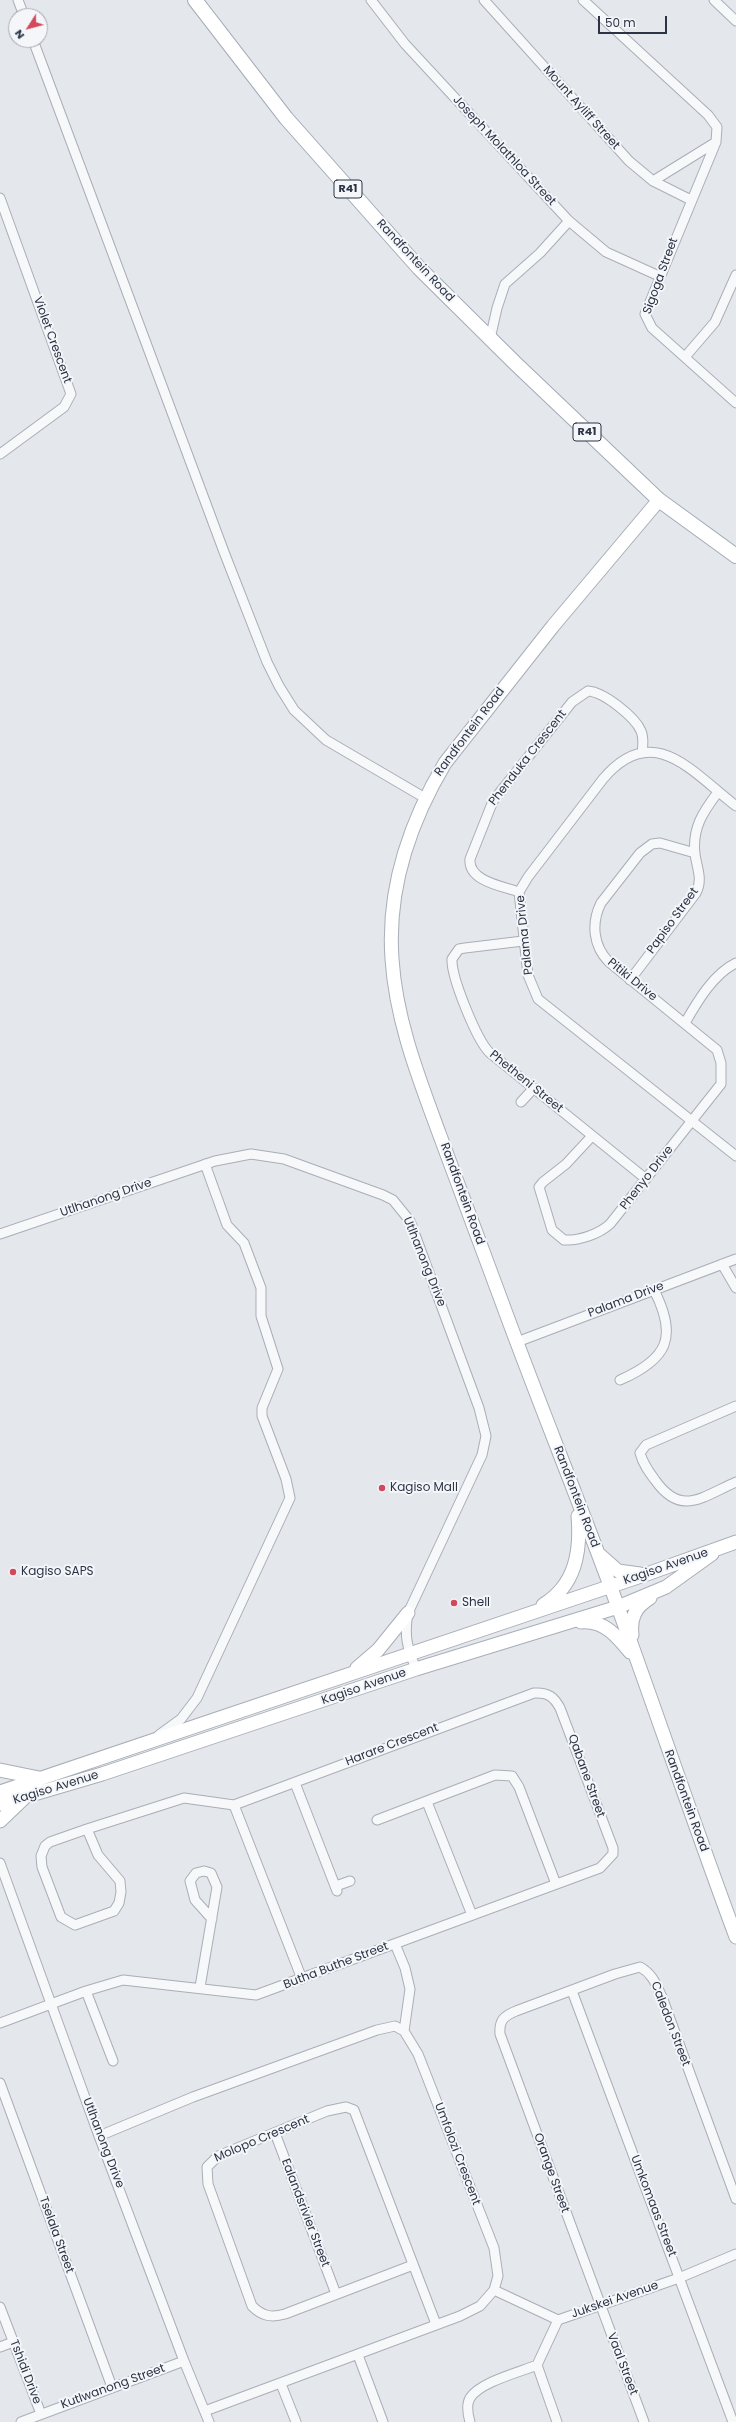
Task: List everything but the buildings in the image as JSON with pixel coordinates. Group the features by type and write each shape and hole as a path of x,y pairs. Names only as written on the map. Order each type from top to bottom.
{"main road":[{"name":"Randfontein Road","path":"195,0 286,118 419,268 490,339 660,500 736,556"}],"street":[{"name":"Joseph Molathloa Street","path":"371,0 410,50 569,221 606,252 659,276"},
{"name":"Mount Ayliff Street","path":"484,0 629,161 653,181 691,200"},
{"path":"583,0 708,114 717,127 716,142 653,181"},
{"path":"714,0 736,21"},
{"path":"36,48 224,552 267,662 279,686 294,710 326,740 425,798"},
{"name":"Sigoga Street","path":"716,142 659,276 645,314 645,318 736,403"},
{"name":"Violet Crescent","path":"0,198 71,394 64,407 1,450"},
{"path":"490,339 497,308 505,284 540,253 569,221"},
{"path":"685,357 715,322 736,275"},
{"name":"Randfontein Road","path":"660,500 553,626 445,763 425,798 407,842 393,911 391,937 396,991 413,1062 517,1342 618,1607 736,1937"},
{"name":"Phenduka Crescent","path":"519,892 476,875 469,865 470,859 494,801 572,702 588,690 606,698 638,725 643,736 642,753"},
{"name":"Palama Drive","path":"736,806 671,756 642,753 627,758 615,765 528,877 519,892 523,941 531,986 538,999 736,1156"},
{"name":"Papiso Street","path":"630,980 696,893 701,880 695,853 697,822 718,792"},
{"name":"Pitiki Drive","path":"695,853 660,843 652,844 640,853 601,903 595,919 598,950 609,962 630,980 717,1050 722,1062 721,1084"},
{"name":"Phetheni Street","path":"523,941 459,950 452,959 452,965 481,1042 490,1053 533,1089 646,1179"},
{"path":"685,1023 696,1003 726,968 736,963"},
{"name":"Phenyo Drive","path":"592,1136 575,1156 542,1182 539,1187 549,1223 555,1234 564,1240 570,1240 606,1228 721,1084"},
{"path":"521,1102 533,1089"},
{"name":"Utlhanong Drive","path":"0,1234 205,1164 233,1156 250,1154 284,1159 383,1194 393,1200 410,1221 479,1408 486,1436 482,1455 408,1613 405,1633 416,1669"},
{"path":"146,1744 181,1719 200,1691 290,1498 286,1479 262,1416 262,1408 278,1369 261,1316 261,1288 244,1243 227,1225 205,1164"},
{"name":"Palama Drive","path":"517,1342 736,1258"},
{"path":"722,1264 736,1288"},
{"path":"620,1380 648,1367 657,1356 664,1343 667,1324 665,1311 654,1290"},
{"path":"736,1406 651,1442 646,1445 640,1453 645,1466 660,1487 669,1498 679,1502 693,1500 736,1482"},
{"path":"532,1613 552,1600 562,1590 574,1568 580,1540 577,1500"},
{"name":"Kagiso Avenue","path":"0,1792 647,1574 736,1542"},
{"name":"Kagiso Avenue","path":"0,1804 116,1770 416,1669 618,1607 666,1587 718,1549"},
{"path":"597,1553 618,1571 647,1574"},
{"path":"635,1657 631,1619 644,1602 666,1587"},
{"path":"349,1674 378,1650 408,1613"},
{"path":"568,1623 589,1621 601,1624 617,1637 635,1657"},
{"name":"Harare Crescent","path":"234,1805 534,1693 543,1692 551,1695"},
{"name":"Qabane Street","path":"551,1695 560,1708 613,1848 610,1859"},
{"path":"0,1770 40,1778"},
{"path":"377,1820 427,1802 495,1774 512,1776 519,1787 556,1884"},
{"path":"295,1783 337,1889 350,1881"},
{"path":"0,1821 24,1798"},
{"path":"87,1829 98,1855 120,1881 121,1892 118,1907 114,1911 75,1925 61,1917 42,1867 40,1856 45,1846 50,1842 87,1829 184,1798 234,1805 302,1979"},
{"path":"427,1802 472,1915"},
{"name":"Butha Buthe Street","path":"0,2023 86,1990 122,1980 200,1987 232,1994 256,1995 600,1868 610,1859"},
{"name":"Utlhanong Drive","path":"0,1863 99,2136 184,2361 209,2422"},
{"path":"200,1987 212,1919 216,1882 207,1871 196,1872 190,1881 192,1894 212,1919"},
{"path":"99,2136 193,2097 377,2030 395,2026 404,2031 410,1989 405,1968 395,1944"},
{"name":"Caledon Street","path":"503,2040 500,2023 507,2015 634,1968 640,1968 653,1978 736,2199"},
{"path":"86,1990 113,2061"},
{"name":"Umkomaas Street","path":"572,1991 733,2422"},
{"name":"Umfolozi Crescent","path":"404,2031 418,2054 436,2097 494,2248 498,2276 494,2290"},
{"name":"Orange Street","path":"503,2040 600,2305"},
{"name":"Tselala Street","path":"0,2083 112,2387"},
{"name":"Molopo Crescent","path":"413,2265 278,2316 262,2315 252,2306 208,2184 206,2173 210,2162 218,2156 340,2107 354,2110 436,2324"},
{"name":"Ealandsrivier Street","path":"275,2133 336,2294"},
{"name":"Jukskei Avenue","path":"494,2290 558,2320 679,2278 736,2254"},
{"path":"205,2410 281,2384 358,2355 480,2306 494,2290"},
{"name":"Vaal Street","path":"600,2305 644,2422"},
{"name":"Tshidi Drive","path":"0,2306 41,2414"},
{"path":"470,2422 468,2406 469,2398 474,2393 491,2383 537,2365 558,2320"},
{"path":"0,2346 14,2342"},
{"path":"358,2355 383,2422"},
{"name":"Kutlwanong Street","path":"21,2422 184,2361"},
{"path":"537,2365 557,2422"},
{"path":"281,2384 296,2422"}],"place":[{"name":"Kagiso Mall","path":"382,1488"},
{"name":"Kagiso SAPS","path":"13,1572"},
{"name":"Shell","path":"454,1603"}]}
